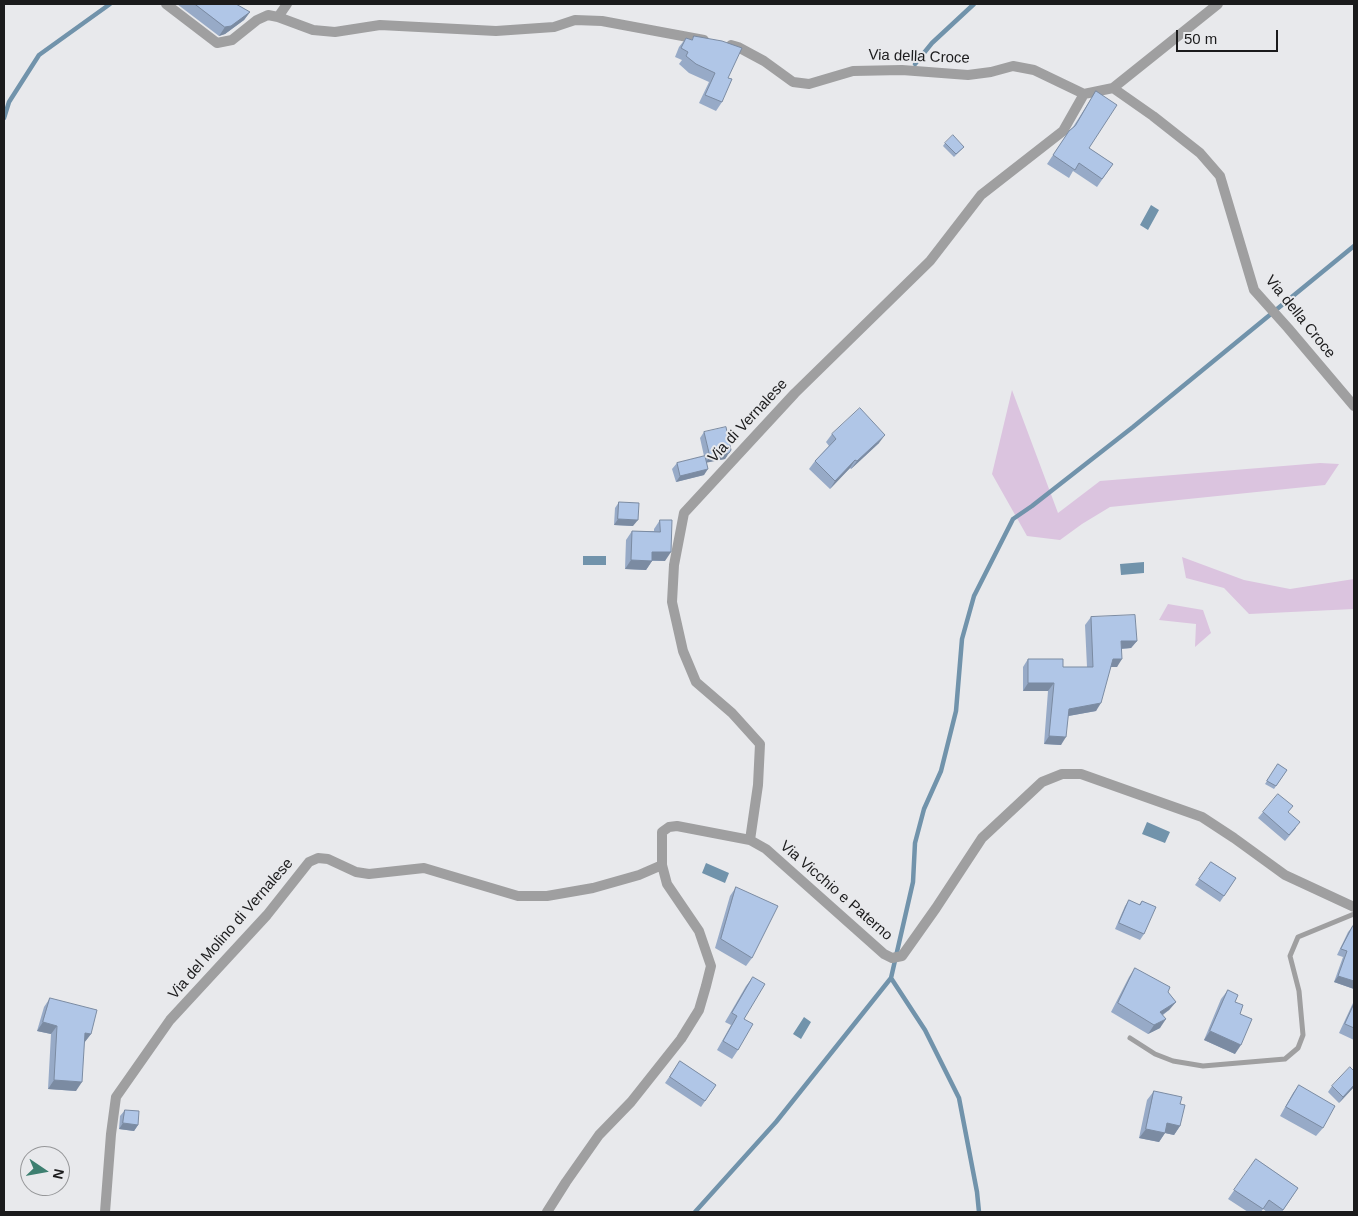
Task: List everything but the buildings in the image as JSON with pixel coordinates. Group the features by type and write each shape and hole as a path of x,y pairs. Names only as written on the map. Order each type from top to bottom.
{"street":[{"path":"166,4 217,43 232,40 257,20 268,15 278,17 287,4"},
{"path":"1084,94 1113,88 1218,4"},
{"name":"Via della Croce","path":"278,17 314,30 334,32 380,25 496,31 554,27 575,20 602,21 738,46 793,82 809,84 853,71 902,70 968,76 1013,66 1034,70 1084,94"},
{"name":"Via della Croce","path":"1113,88 1153,116 1200,153 1220,176 1254,290 1354,406"},
{"name":"Via di Vernalese","path":"750,840 758,785 760,744 732,713 696,682 684,651 672,602 674,565 684,512 794,393 930,261 982,195 1063,131 1084,94"},
{"name":"Via Vicchio e Paterno","path":"750,840 766,849 884,954 892,958 902,956 982,838 1005,815 1042,782 1062,774 1081,774 1202,817 1285,875 1354,907"},
{"path":"547,1212 599,1135 631,1102 648,1081 699,1010 712,966 699,931 667,884 662,865 662,832 668,827 677,826 750,840"},
{"name":"Via del Molino di Vernalese","path":"104,1212 116,1097 170,1020 267,915 310,862 318,858 328,859 356,872 369,874 424,868 518,896 547,896 593,888 639,875 662,865"}],"lane":[{"path":"1130,1038 1155,1054 1173,1061 1203,1066 1286,1059 1298,1048 1303,1035 1299,991 1290,956 1298,936 1354,914"}],"shaded area":[{"path":"1012,390 1058,513 1100,481 1320,463 1339,464 1325,485 1110,507 1060,540 1027,536 992,474"},
{"path":"1182,557 1244,580 1290,589 1354,579 1354,609 1249,614 1224,588 1186,578"},
{"path":"1168,604 1203,610 1211,633 1195,647 1196,624 1159,620"}],"water":[{"path":"1151,205 1159,210 1148,230 1140,225"},
{"path":"583,556 606,556 606,565 583,565"},
{"path":"1144,562 1144,573 1121,575 1120,564"},
{"path":"1147,822 1170,832 1165,843 1142,834"},
{"path":"706,863 729,873 725,883 702,873"},
{"path":"804,1017 811,1022 801,1039 793,1034"}],"waterway":[{"path":"4,118 9,102 39,55 110,4"},
{"path":"915,64 932,43 974,4"},
{"path":"695,1212 776,1122 891,978 913,882 915,843 924,809 941,771 956,711 962,639 974,596 1013,519 1133,427 1354,246"},
{"path":"891,978 925,1030 959,1098 979,1212"}]}
